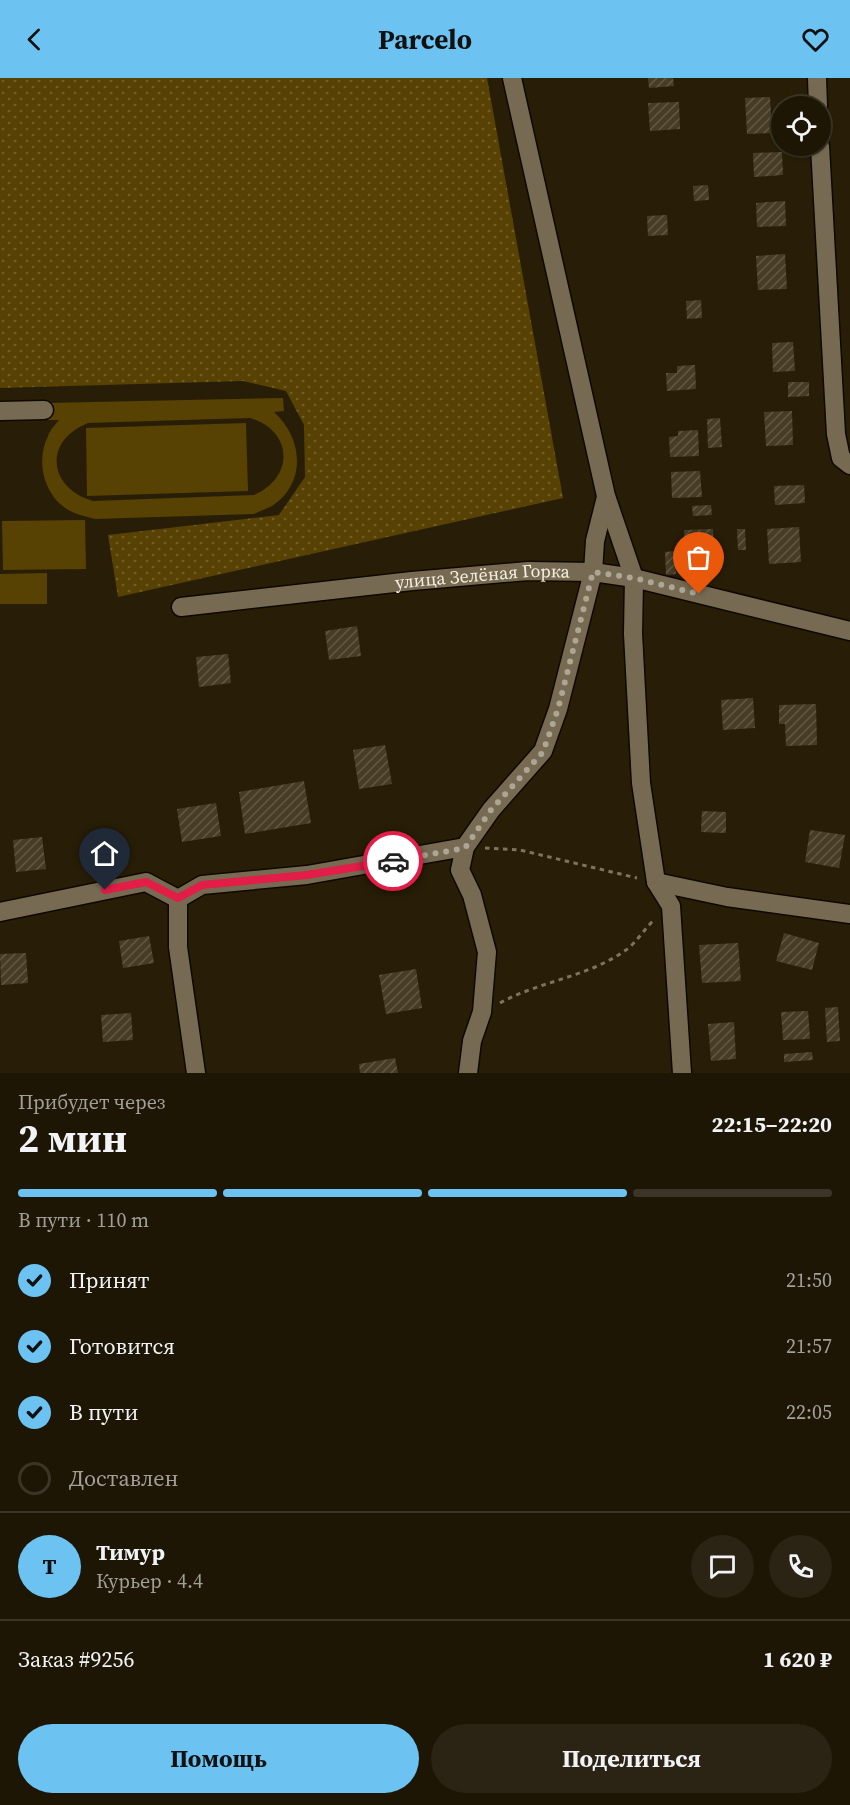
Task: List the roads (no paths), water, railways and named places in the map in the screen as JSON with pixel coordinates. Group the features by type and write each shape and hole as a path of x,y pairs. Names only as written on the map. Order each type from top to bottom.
{"street":[{"path":"512,78 606,496 634,578 633,634 641,783 657,882 670,906 682,1073"},
{"path":"817,78 818,96"},
{"path":"821,156 836,434 841,458 850,465"},
{"path":"0,411 44,410"},
{"path":"468,1073 472,1041 482,1012 487,952 472,895 460,870 465,848 491,810 543,752 558,709 593,572 595,541 606,496"},
{"name":"улица Зелёная Горка","path":"181,607 412,581 528,571 593,572 634,578 850,631"},
{"path":"178,898 202,885 307,875 465,848"},
{"path":"0,912 146,882 178,898"},
{"path":"657,882 727,897 850,914"},
{"path":"178,898 178,947 196,1073"}]}
